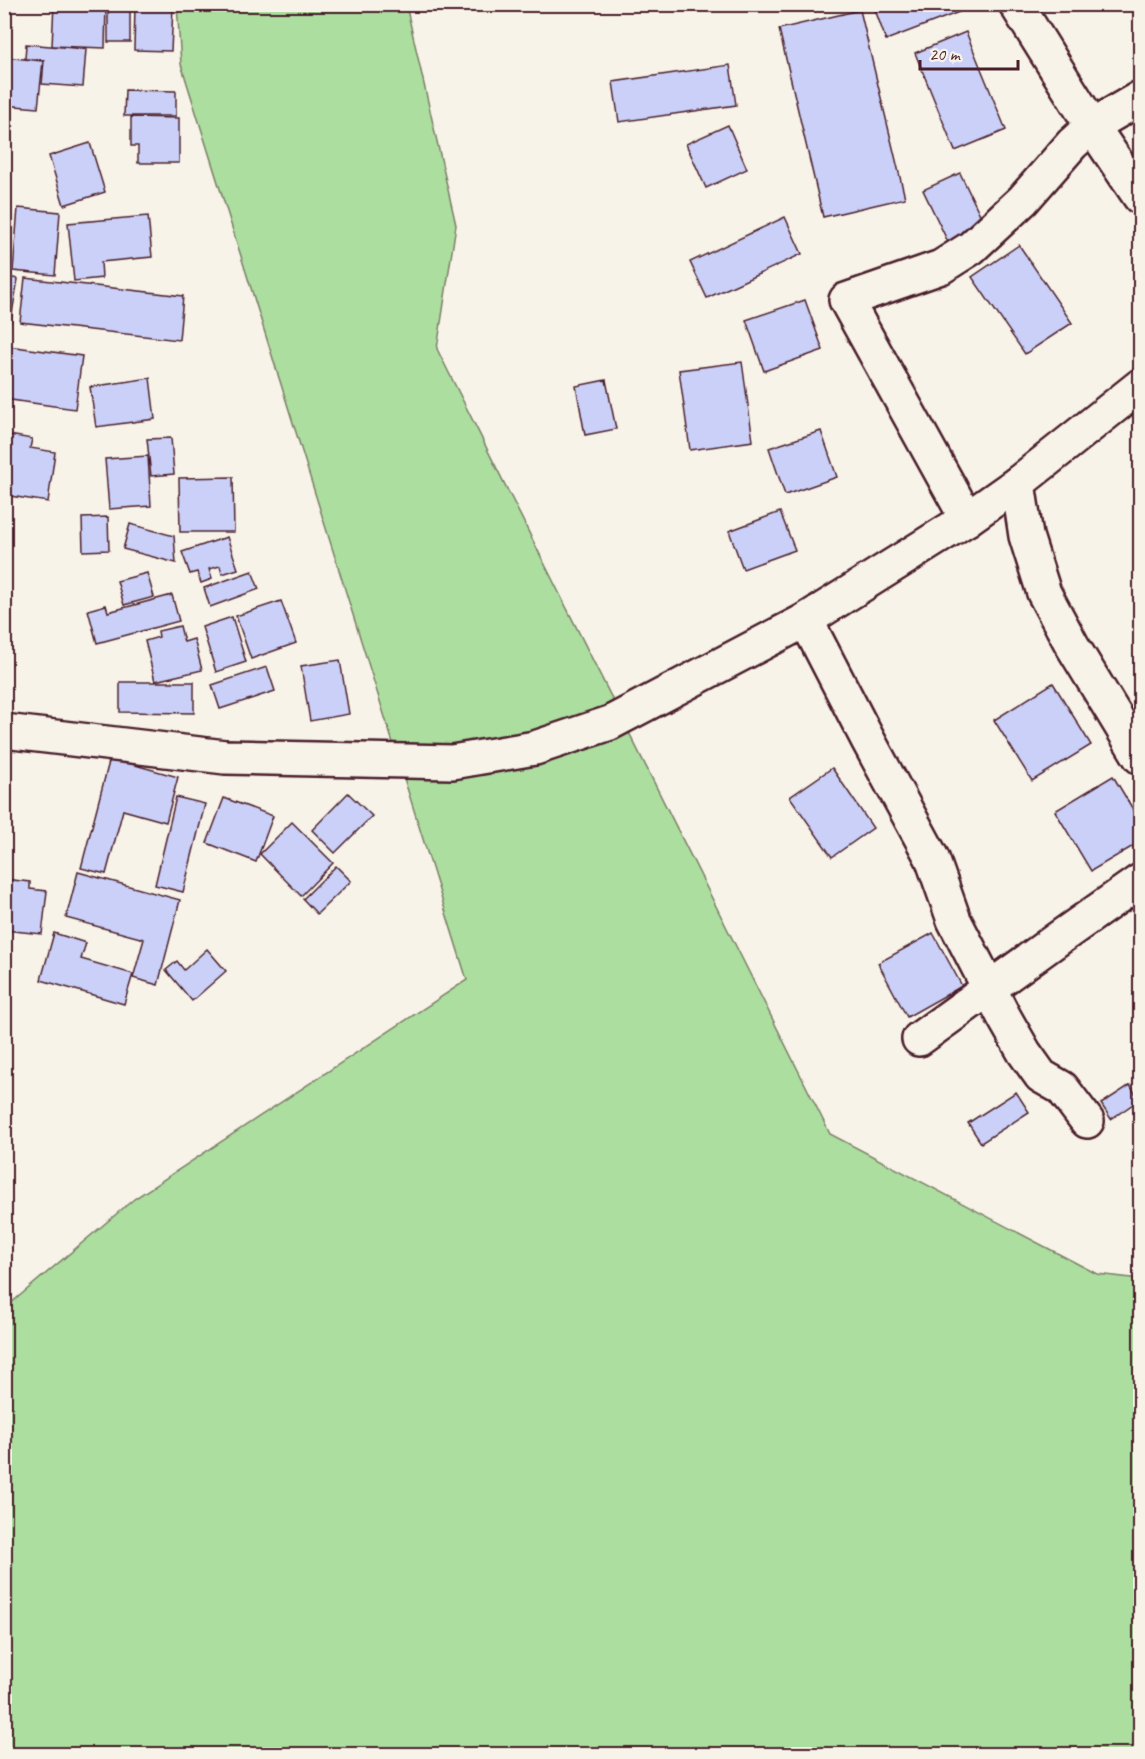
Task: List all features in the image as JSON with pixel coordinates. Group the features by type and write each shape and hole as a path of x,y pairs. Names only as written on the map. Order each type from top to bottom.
{"street":[{"path":"1016,4 1092,126 1140,197"},
{"path":"967,519 846,300 941,267 971,248 1023,200 1072,144 1092,126 1140,98"},
{"path":"4,732 225,757 452,762 535,748 610,723 806,620 967,519 1018,483 1140,386"},
{"path":"1018,483 1026,536 1044,592 1072,645 1140,757"},
{"path":"806,620 932,858 954,920 1024,1052 1041,1076 1062,1088 1087,1121"},
{"path":"919,1039 1140,881"}],"green space":[{"path":"177,5 406,5 456,225 437,349 830,1134 1097,1274 1140,1279 1140,1754 5,1754 4,1309 134,1199 467,980 181,64"}],"building":[{"path":"54,4 106,4 105,48 52,46"},
{"path":"108,4 130,4 130,42 108,42"},
{"path":"873,4 980,4 886,40"},
{"path":"135,6 173,7 171,51 134,50"},
{"path":"860,10 905,198 823,217 779,29"},
{"path":"966,32 1006,130 955,151 915,53"},
{"path":"26,44 86,49 83,87 42,84 44,60 25,59"},
{"path":"4,57 43,61 38,108 4,105"},
{"path":"730,65 736,105 619,122 613,82"},
{"path":"125,90 176,91 176,116 124,116"},
{"path":"131,117 179,118 179,163 138,163 138,146 131,146"},
{"path":"728,125 747,169 706,188 686,144"},
{"path":"90,143 105,192 64,205 49,156"},
{"path":"960,173 985,225 948,242 923,190"},
{"path":"18,208 60,212 55,275 13,271"},
{"path":"148,216 152,257 101,262 102,278 74,281 68,223"},
{"path":"785,217 802,254 707,298 690,262"},
{"path":"1019,245 1072,323 1025,354 972,277"},
{"path":"4,276 18,279 6,348 4,348"},
{"path":"25,278 183,296 179,340 20,322"},
{"path":"805,300 823,350 764,371 746,320"},
{"path":"8,346 82,356 75,409 4,399 4,373"},
{"path":"742,362 753,441 690,450 679,370"},
{"path":"150,378 155,419 96,427 90,387"},
{"path":"606,380 616,429 585,435 576,386"},
{"path":"821,431 837,477 785,495 769,448"},
{"path":"4,434 32,439 30,448 55,452 48,502 4,495"},
{"path":"171,438 174,474 151,476 147,439"},
{"path":"148,456 151,506 109,509 105,459"},
{"path":"233,477 234,532 180,532 179,478"},
{"path":"780,512 795,550 743,569 729,531"},
{"path":"108,517 109,550 83,551 82,518"},
{"path":"130,524 174,536 176,563 123,549"},
{"path":"227,537 238,569 222,574 220,566 209,569 212,579 201,583 197,572 190,574 182,552"},
{"path":"252,571 259,589 210,607 204,588"},
{"path":"147,573 154,597 124,605 117,581"},
{"path":"172,595 179,621 97,643 88,610 106,605 108,612"},
{"path":"281,601 296,643 251,659 236,616"},
{"path":"232,617 246,662 216,672 202,627"},
{"path":"180,626 184,642 194,639 202,670 155,681 145,641 159,637 158,631"},
{"path":"340,660 349,714 310,721 301,666"},
{"path":"267,667 275,691 220,709 212,685"},
{"path":"120,682 194,682 194,713 120,712"},
{"path":"1053,683 1091,745 1032,781 994,720"},
{"path":"110,758 178,777 166,822 123,810 106,874 81,868"},
{"path":"832,768 873,828 832,857 790,797"},
{"path":"1113,776 1140,821 1140,842 1091,871 1055,811"},
{"path":"348,793 372,816 335,853 312,830"},
{"path":"176,797 205,804 183,892 155,885"},
{"path":"224,798 273,816 256,862 207,843"},
{"path":"292,822 333,863 301,896 260,854"},
{"path":"336,866 351,881 317,914 303,899"},
{"path":"78,872 180,900 158,985 133,978 144,939 66,918"},
{"path":"4,879 30,882 30,889 47,891 42,934 4,930"},
{"path":"54,933 86,943 81,959 133,974 124,1004 41,980"},
{"path":"933,933 962,986 907,1017 878,963"},
{"path":"207,949 226,971 192,1001 166,970 177,961 184,970"},
{"path":"1130,1085 1139,1100 1111,1119 1101,1104"},
{"path":"1016,1092 1029,1112 981,1143 968,1123"}]}
